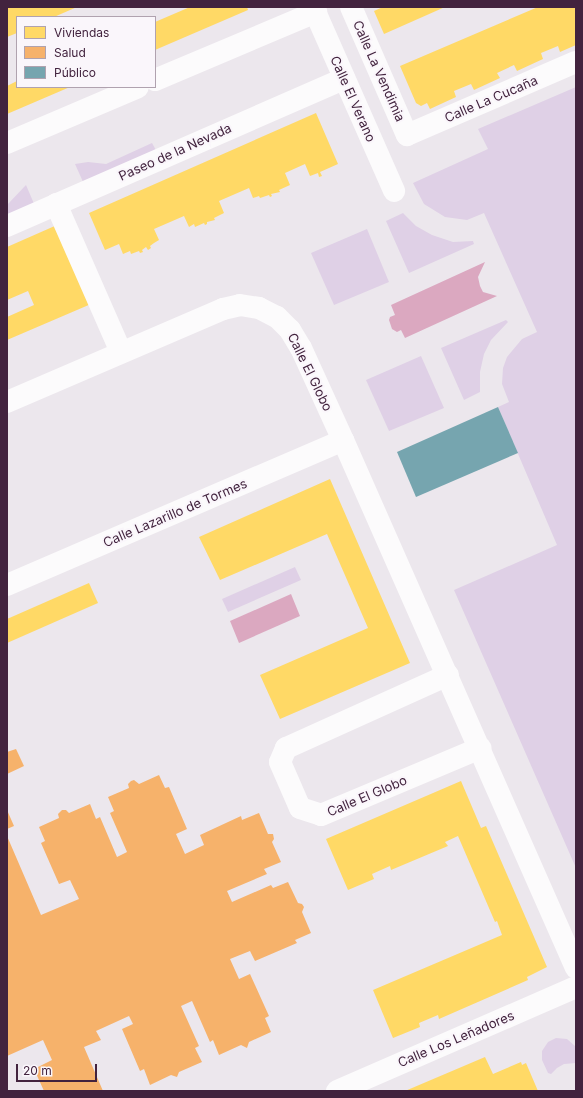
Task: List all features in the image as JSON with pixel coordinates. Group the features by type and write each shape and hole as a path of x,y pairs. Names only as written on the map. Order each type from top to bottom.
{"street":[{"path":"156,64 290,7"},
{"name":"Calle La Vendimia","path":"351,7 407,135"},
{"path":"156,80 314,10"},
{"name":"Calle El Verano","path":"314,10 394,191"},
{"name":"Calle La Cucaña","path":"407,135 576,62"},
{"name":"Paseo de la Nevada","path":"7,226 344,78"},
{"path":"7,127 100,88"},
{"path":"7,142 136,88"},
{"path":"56,204 121,352"},
{"name":"Calle El Globo","path":"7,402 223,309 240,305 259,308 277,317 290,330 301,348 448,675 576,968"},
{"name":"Calle Lazarillo de Tormes","path":"7,585 343,440"},
{"name":"Calle El Globo","path":"448,675 286,748 280,762 300,808 321,816 480,748"},
{"name":"Calle Los Leñadores","path":"337,1091 576,987"}],"shaded area":[{"path":"576,87 576,868 454,590 557,545 498,407 509,402 502,384 503,368 507,357 522,339 537,332 484,213 467,220 445,217 424,204 413,183 488,149 478,129"},
{"path":"152,143 157,152 84,184 75,164 88,162 106,164"},
{"path":"26,185 35,206 7,218 7,205"},
{"path":"403,213 416,226 432,235 453,242 473,241 474,244 409,273 386,221"},
{"path":"367,229 389,282 334,305 311,253"},
{"path":"485,262 478,277 480,286 483,292 497,296 405,338 401,330 397,332 392,329 389,320 390,317 395,315 391,305"},
{"path":"506,320 508,322 491,340 484,354 480,372 480,392 464,400 441,348"},
{"path":"421,356 444,408 389,431 366,380"},
{"path":"295,567 301,580 228,612 222,599"},
{"path":"291,594 300,616 239,643 230,621"},
{"path":"556,1038 567,1039 575,1046 576,1063 564,1064 551,1074 548,1073 542,1060 542,1051 548,1042"}],"building: Viviendas":[{"path":"77,7 56,16 16,16 16,33 7,37 7,8"},
{"path":"190,7 247,7 248,10 156,50 156,22"},
{"path":"383,7 445,7 384,34 374,11"},
{"path":"538,7 576,7 576,45 560,52 558,46 541,53 543,59 517,71 514,65 497,73 500,78 474,90 471,84 454,91 456,97 430,109 427,103 421,106 416,103 400,66"},
{"path":"16,82 16,88 68,88 7,114 7,86"},
{"path":"316,113 338,164 320,172 322,176 319,177 318,173 310,176 305,164 285,173 290,185 279,190 280,192 271,194 272,196 270,197 269,195 260,198 259,196 253,198 249,188 219,201 224,213 214,218 215,220 207,222 205,225 204,223 195,227 194,224 189,227 184,216 154,229 159,240 150,246 151,248 148,250 146,247 142,250 143,252 140,253 139,251 131,254 130,251 123,254 119,244 105,250 89,213"},
{"path":"57,225 91,304 7,340 7,317 34,305 28,291 7,300 7,247"},
{"path":"330,479 410,663 280,719 260,675 368,628 327,534 220,580 199,537"},
{"path":"89,583 98,603 7,643 7,619"},
{"path":"461,781 481,828 486,826 547,967 527,977 528,980 439,1019 438,1015 419,1023 420,1027 393,1038 373,990 502,935 458,836 445,842 448,846 391,870 390,866 372,874 374,879 348,890 326,839"},
{"path":"485,1057 493,1074 521,1062 522,1065 526,1063 538,1091 405,1091"}],"building: Salud":[{"path":"16,749 24,766 7,774 7,752"},
{"path":"159,775 165,788 169,787 187,829 176,834 185,854 204,845 200,835 241,816 242,820 259,813 268,834 273,834 274,839 272,842 281,862 264,869 267,874 227,891 232,902 271,885 273,888 288,882 298,903 302,904 304,907 302,912 311,933 295,940 297,943 255,961 250,951 230,959 239,979 250,974 269,1016 265,1018 271,1032 249,1042 247,1048 241,1045 219,1055 213,1040 210,1042 192,1001 181,1006 199,1046 195,1048 202,1062 179,1072 177,1077 171,1075 150,1085 144,1069 140,1071 122,1029 133,1024 129,1016 96,1031 101,1040 84,1047 103,1091 44,1091 34,1069 52,1060 43,1040 7,1056 7,836 41,915 79,899 70,880 59,884 41,843 45,841 39,827 59,818 58,814 62,810 66,810 69,813 90,804 96,819 100,817 117,857 127,852 110,813 114,811 108,797 129,788 128,784 131,781 134,780 139,784"},
{"path":"7,810 14,826 7,829"}],"building: Público":[{"path":"498,407 518,453 416,497 397,452"}]}
